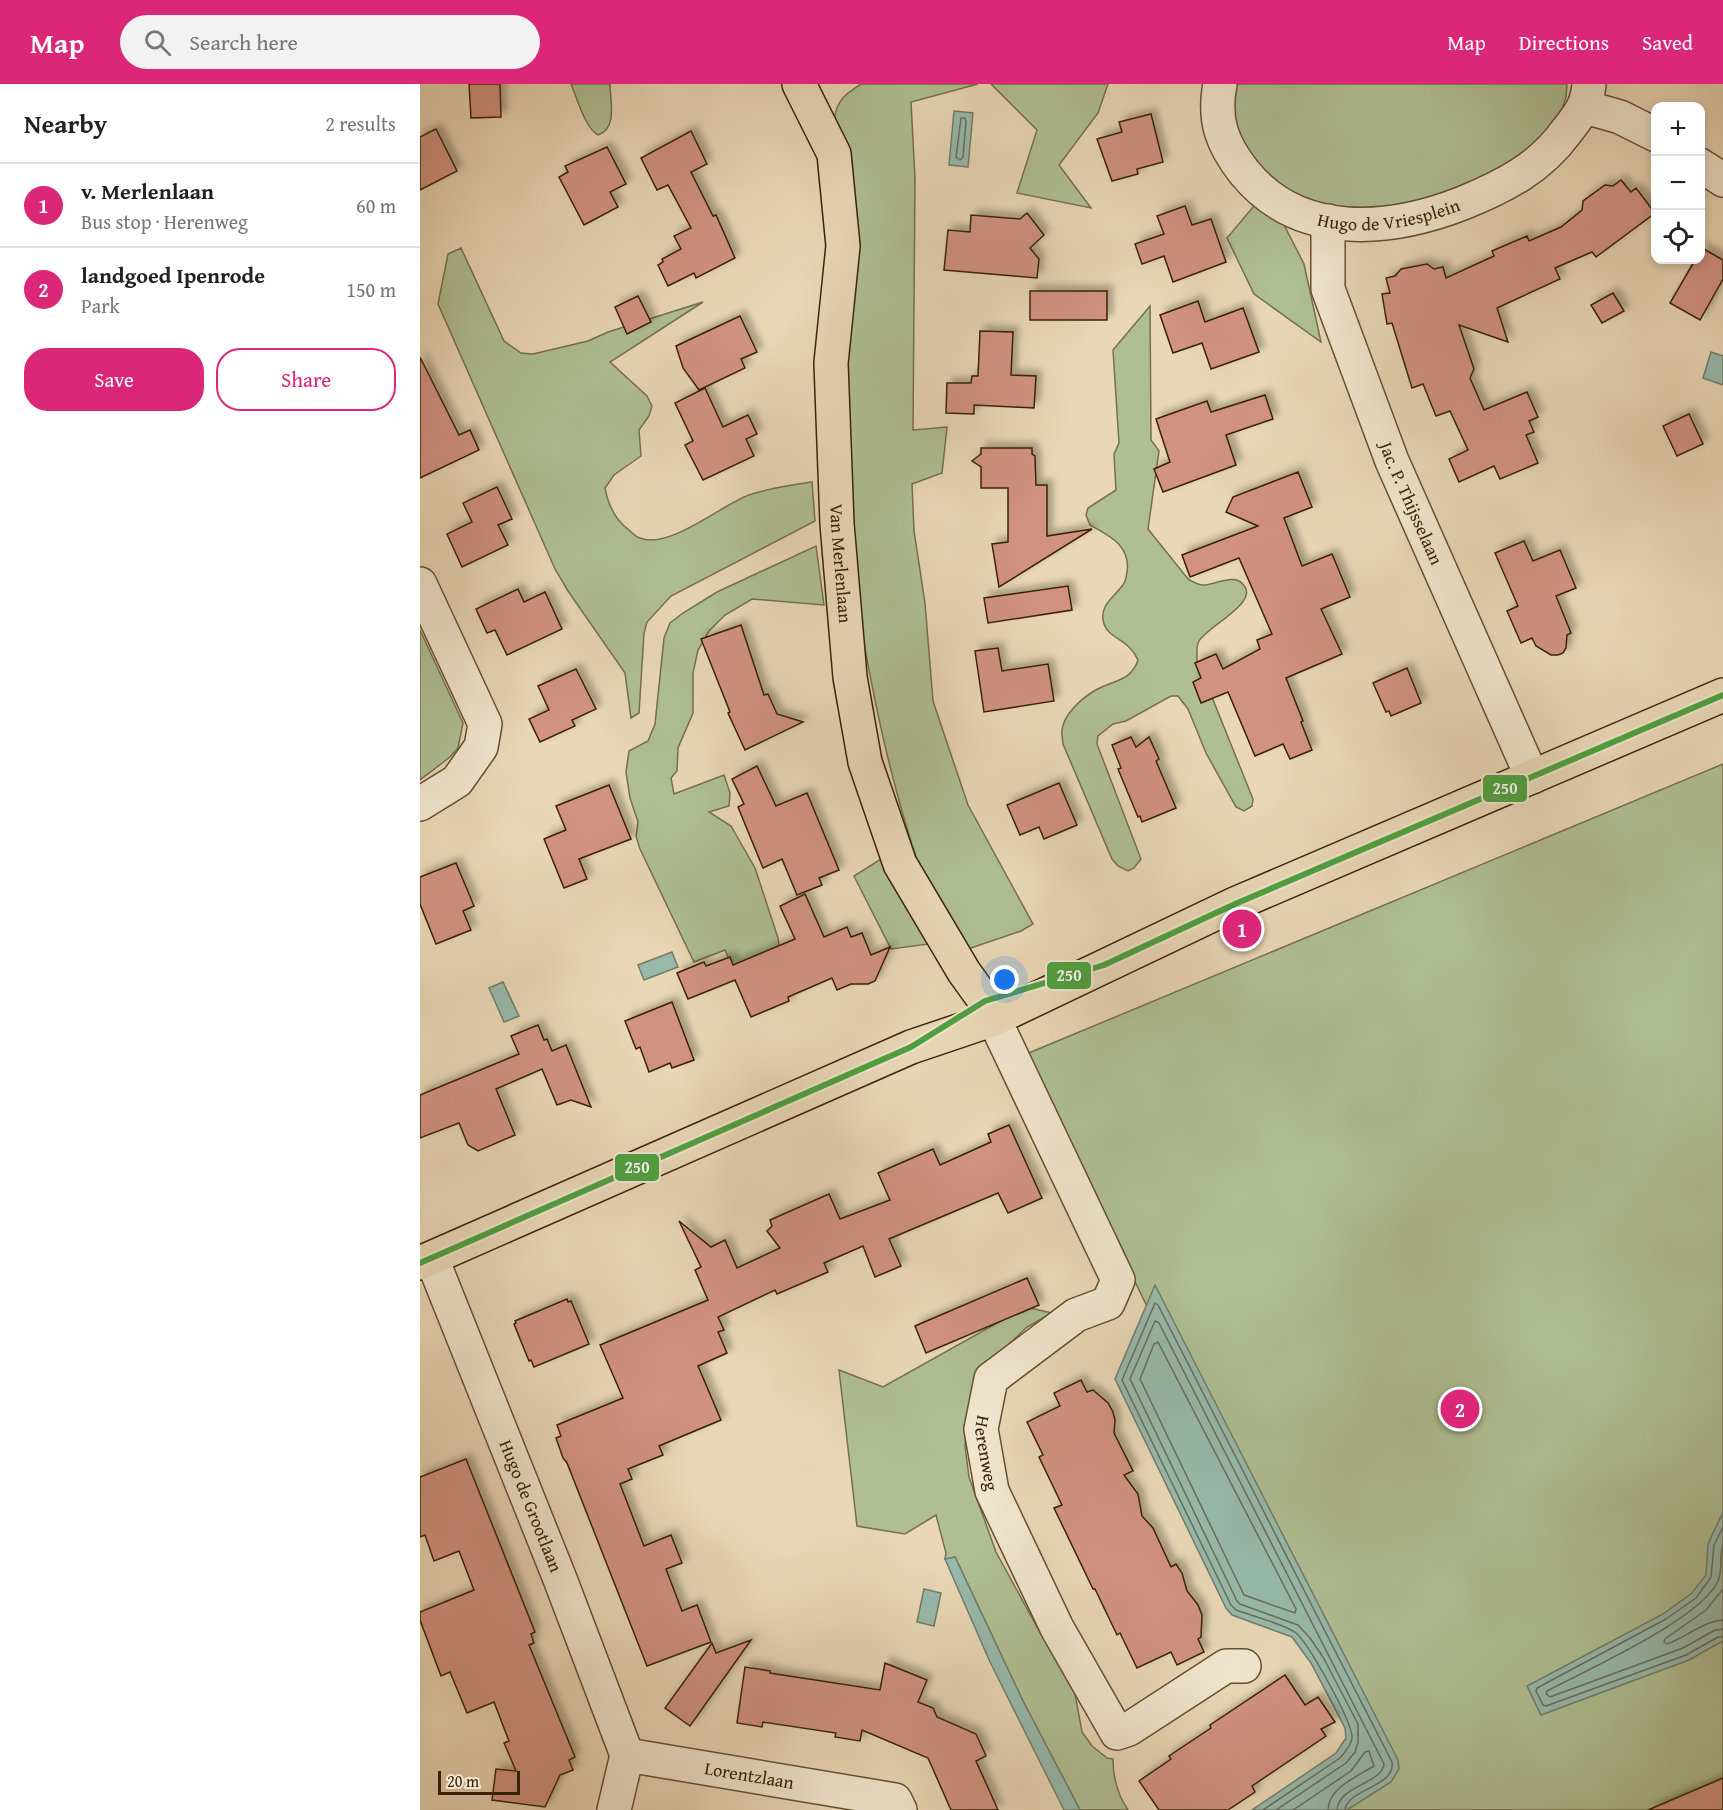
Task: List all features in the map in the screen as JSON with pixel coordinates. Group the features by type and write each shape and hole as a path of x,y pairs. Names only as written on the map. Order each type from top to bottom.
{"main road":[{"name":"Van Merlenlaan","path":"801,85 834,154 843,246 831,363 837,524 850,677 865,762 900,864 963,972 995,1021"},
{"path":"426,1261 911,1047 995,1021 1104,965 1234,904 1723,695"}],"street":[{"name":"Hugo de Vriesplein","path":"1218,84 1218,120 1224,142 1247,176 1288,209 1308,217 1350,224 1394,223 1417,219 1487,194 1529,170 1546,155 1560,140 1587,95"},
{"path":"1587,95 1620,117 1651,132"},
{"path":"1705,168 1723,180"},
{"name":"Jac. P. Thijsselaan","path":"1329,221 1328,289 1392,461 1532,777"},
{"path":"420,584 485,724 481,747 457,781 420,804"},
{"name":"Herenweg","path":"995,1021 1118,1280 1108,1303 1076,1315 991,1379 981,1429 992,1491 1058,1628 1117,1733 1129,1729 1226,1666 1244,1666"},
{"name":"Hugo de Grootlaan","path":"426,1261 560,1579 627,1755"},
{"path":"614,1810 627,1755"},
{"name":"Lorentzlaan","path":"627,1755 895,1800 900,1810"}],"shaded area":[{"path":"571,84 610,84 611,120 604,131 598,135 589,126"},
{"path":"861,84 978,84 911,102 915,178 913,430 947,427 942,473 912,484 914,531 925,603 933,701 968,805 1033,924 1021,931 962,951 924,879 900,805 870,675 858,609 834,120 837,107 842,99"},
{"path":"991,84 1108,84 1098,113 1059,165 1091,208 1017,193 1037,130"},
{"path":"1234,84 1567,84 1566,97 1560,115 1536,146 1487,179 1387,211 1299,204 1235,143 1232,88"},
{"path":"1254,206 1279,215 1304,264 1321,342 1254,294 1227,238"},
{"path":"461,248 504,341 521,353 533,354 588,341 608,332 703,302 610,362 647,396 652,406 649,416 639,430 641,456 614,475 605,488 616,517 636,536 652,540 665,538 695,525 749,495 812,482 815,521 671,596 647,622 644,633 639,713 631,718 625,673 555,569 438,304 448,254"},
{"path":"1150,306 1151,440 1159,451 1148,529 1188,579 1196,584 1237,580 1245,587 1247,594 1244,601 1199,641 1197,660 1253,799 1252,806 1244,811 1236,807 1206,753 1188,709 1178,696 1171,696 1126,721 1113,724 1098,736 1097,744 1141,859 1134,868 1128,871 1118,866 1112,859 1063,744 1062,732 1066,718 1079,703 1101,687 1126,677 1138,660 1130,648 1110,633 1103,618 1105,607 1125,580 1126,555 1105,533 1090,525 1086,515 1088,508 1116,490 1114,454 1119,443 1113,350"},
{"path":"816,546 824,605 752,599 725,615 709,631 698,650 693,673 693,713 678,748 677,771 671,778 674,794 724,775 730,793 729,806 709,812 731,826 755,868 778,938 780,955 740,985 725,950 694,962 640,849 636,836 638,822 630,798 626,772 629,751 648,741 655,724 664,638 670,623 717,592"},
{"path":"420,630 463,723 458,748 420,780"},
{"path":"1723,764 1723,1810 1291,1810 1371,1764 1024,1055"},
{"path":"881,859 929,944 891,949 854,876"},
{"path":"1026,1307 1052,1313 1027,1327 988,1368 967,1416 965,1446 969,1477 996,1552 1075,1694 1082,1732 1092,1746 1107,1758 1113,1759 1116,1786 1128,1810 1080,1810 1023,1701 955,1557 945,1559 946,1553 936,1515 905,1534 857,1526 839,1370 883,1387"}],"water":[{"path":"954,111 973,113 968,167 949,165"},
{"path":"1711,352 1723,356 1723,385 1703,378"},
{"path":"672,952 678,967 644,980 638,965"},
{"path":"503,982 519,1016 504,1022 489,988"},
{"path":"1155,1285 1398,1760 1399,1769 1391,1782 1347,1810 1252,1810 1336,1753 1346,1738 1345,1728 1311,1663 1292,1637 1232,1615 1226,1608 1115,1379"},
{"path":"1723,1512 1723,1641 1689,1660 1541,1715 1527,1686 1663,1614 1692,1593 1706,1575 1708,1544"},
{"path":"955,1557 1023,1701 1080,1810 1064,1810 990,1662 945,1559"},
{"path":"924,1589 941,1593 934,1626 917,1622"}],"building":[{"path":"469,84 500,84 501,117 471,118"},
{"path":"1151,114 1163,162 1137,169 1138,174 1112,181 1097,139 1122,132 1119,122"},
{"path":"436,129 457,171 420,190 420,137"},
{"path":"691,131 707,164 691,172 713,216 716,215 735,258 696,278 694,273 668,286 658,265 663,262 662,259 681,249 674,236 691,228 668,185 657,190 641,158"},
{"path":"607,147 626,184 610,192 618,207 584,225 559,177 568,172 565,166"},
{"path":"1621,180 1631,192 1636,188 1651,208 1651,216 1596,257 1592,252 1555,268 1560,279 1497,308 1508,342 1459,325 1474,369 1470,378 1484,410 1527,392 1538,417 1529,421 1534,432 1526,435 1538,463 1500,479 1494,466 1459,482 1449,459 1468,450 1450,411 1436,416 1423,384 1412,388 1392,323 1387,324 1382,294 1390,293 1386,278 1395,276 1401,269 1427,264 1434,269 1443,267 1446,278 1494,256 1492,251 1527,236 1529,241 1561,227 1582,210 1583,201 1605,185 1613,186"},
{"path":"1185,206 1192,225 1211,219 1226,262 1173,282 1164,256 1142,264 1135,244 1164,234 1157,216"},
{"path":"1027,213 1044,235 1030,248 1039,259 1037,278 944,270 948,230 970,232 971,215 1020,219"},
{"path":"1705,250 1723,260 1723,279 1700,320 1670,303 1693,264 1705,264"},
{"path":"1030,291 1107,291 1107,320 1030,320"},
{"path":"1613,293 1624,311 1602,323 1591,305"},
{"path":"638,296 651,322 627,334 615,307"},
{"path":"1198,301 1205,322 1243,308 1259,352 1211,369 1202,343 1173,353 1160,315"},
{"path":"740,316 757,352 741,359 745,368 699,390 683,368 676,346"},
{"path":"980,331 1013,332 1011,375 1036,376 1034,408 974,405 974,414 946,413 947,383 971,383 972,376 978,376"},
{"path":"420,357 459,435 470,430 479,450 420,478"},
{"path":"705,388 723,427 748,415 757,434 746,439 754,456 703,480 685,445 693,441 675,403"},
{"path":"1265,395 1273,419 1226,435 1236,465 1163,492 1154,469 1170,462 1156,419 1207,401 1211,412"},
{"path":"1689,414 1703,444 1677,456 1663,426"},
{"path":"981,448 1032,448 1032,454 1035,456 1036,485 1047,485 1047,536 1092,529 999,587 992,544 1008,542 1008,488 981,488 981,467 972,461 981,454"},
{"path":"1298,472 1312,507 1284,518 1302,566 1332,554 1350,597 1321,609 1342,654 1286,678 1312,750 1290,759 1283,744 1255,756 1228,692 1201,703 1193,682 1201,678 1195,663 1216,654 1223,669 1260,649 1257,640 1272,634 1239,558 1190,577 1182,555 1258,526 1226,512 1233,497"},
{"path":"497,487 512,519 498,525 508,545 462,567 447,534 472,522 463,503"},
{"path":"1524,541 1533,561 1560,550 1576,588 1556,596 1571,633 1567,635 1566,648 1558,655 1551,655 1536,646 1532,638 1521,643 1507,611 1518,606 1495,553"},
{"path":"1068,586 1072,610 988,623 984,598"},
{"path":"518,589 524,602 545,592 562,629 507,655 495,630 487,633 476,609"},
{"path":"741,625 764,695 768,694 777,714 803,722 745,750 728,713 730,712 701,639"},
{"path":"998,648 1002,671 1048,664 1054,701 984,712 975,651"},
{"path":"1407,668 1421,703 1391,716 1389,711 1386,712 1373,683"},
{"path":"576,669 596,709 572,720 575,726 540,742 529,719 549,710 538,686"},
{"path":"1131,737 1136,747 1149,737 1159,759 1156,761 1176,808 1142,822 1118,769 1121,768 1112,745"},
{"path":"757,766 776,806 807,793 839,870 819,878 822,885 797,895 782,859 763,868 738,807 744,804 732,779"},
{"path":"1059,783 1077,825 1044,839 1039,827 1020,835 1007,805"},
{"path":"609,785 631,839 579,859 587,879 564,888 544,839 566,830 556,806"},
{"path":"456,863 474,906 463,911 471,930 436,944 420,904 420,877"},
{"path":"805,894 824,937 847,927 851,937 862,933 871,955 890,947 875,981 868,984 851,984 837,990 832,978 788,997 789,1001 751,1017 735,980 688,999 677,973 704,962 706,966 730,957 733,965 795,939 780,906"},
{"path":"672,1002 694,1060 672,1068 670,1063 649,1072 640,1047 636,1049 625,1021"},
{"path":"538,1025 544,1040 547,1039 552,1051 566,1045 591,1107 571,1100 557,1105 542,1069 496,1089 515,1135 478,1151 468,1145 459,1123 420,1138 420,1095 519,1054 511,1036"},
{"path":"1009,1125 1042,1198 1008,1213 998,1193 889,1239 901,1266 875,1277 863,1246 824,1263 828,1272 777,1294 775,1290 718,1317 724,1330 718,1332 727,1353 698,1366 721,1420 659,1446 663,1455 628,1469 632,1479 620,1484 644,1546 671,1535 682,1563 666,1569 682,1611 697,1605 711,1642 647,1666 556,1438 561,1436 557,1425 623,1398 600,1345 708,1300 695,1270 701,1267 679,1221 711,1247 725,1240 737,1268 780,1248 767,1231 772,1226 770,1220 829,1194 840,1219 890,1200 878,1173 933,1149 940,1165 991,1142 988,1134"},
{"path":"1027,1278 1039,1305 926,1353 915,1326"},
{"path":"567,1299 568,1302 571,1301 589,1344 534,1367 531,1360 529,1361 514,1324 515,1321"},
{"path":"1081,1380 1087,1392 1093,1390 1108,1403 1113,1412 1114,1433 1133,1471 1124,1475 1138,1494 1142,1516 1153,1528 1171,1567 1176,1564 1182,1573 1187,1591 1198,1605 1202,1615 1201,1637 1198,1639 1204,1652 1177,1665 1171,1652 1137,1668 1120,1633 1117,1635 1093,1589 1054,1508 1062,1505 1039,1457 1043,1455 1027,1422 1060,1406 1054,1393"},
{"path":"466,1459 535,1632 531,1634 534,1643 529,1645 575,1757 569,1760 573,1770 560,1775 545,1807 492,1800 496,1769 516,1771 504,1743 509,1741 494,1702 467,1713 450,1672 441,1676 420,1620 420,1612 474,1590 459,1551 434,1561 425,1535 420,1537 420,1477"},
{"path":"751,1640 690,1726 665,1708 712,1643 716,1653"},
{"path":"885,1663 927,1680 918,1702 933,1708 937,1717 976,1734 986,1756 976,1761 998,1810 951,1810 928,1758 862,1730 860,1741 835,1737 836,1733 763,1722 762,1727 737,1723 745,1667 880,1690"},
{"path":"1285,1675 1305,1705 1318,1697 1335,1722 1321,1729 1326,1736 1252,1786 1255,1792 1228,1810 1159,1810 1139,1781 1171,1759 1169,1756 1211,1728 1210,1725"},
{"path":"1723,1778 1723,1810 1648,1810"}],"transit line":[{"name":"250","path":"420,1263 911,1047 985,1001 1104,965 1235,904 1723,695"}],"place":[{"name":"v. Merlenlaan","path":"1242,929"},
{"name":"landgoed Ipenrode","path":"1460,1409"}]}
